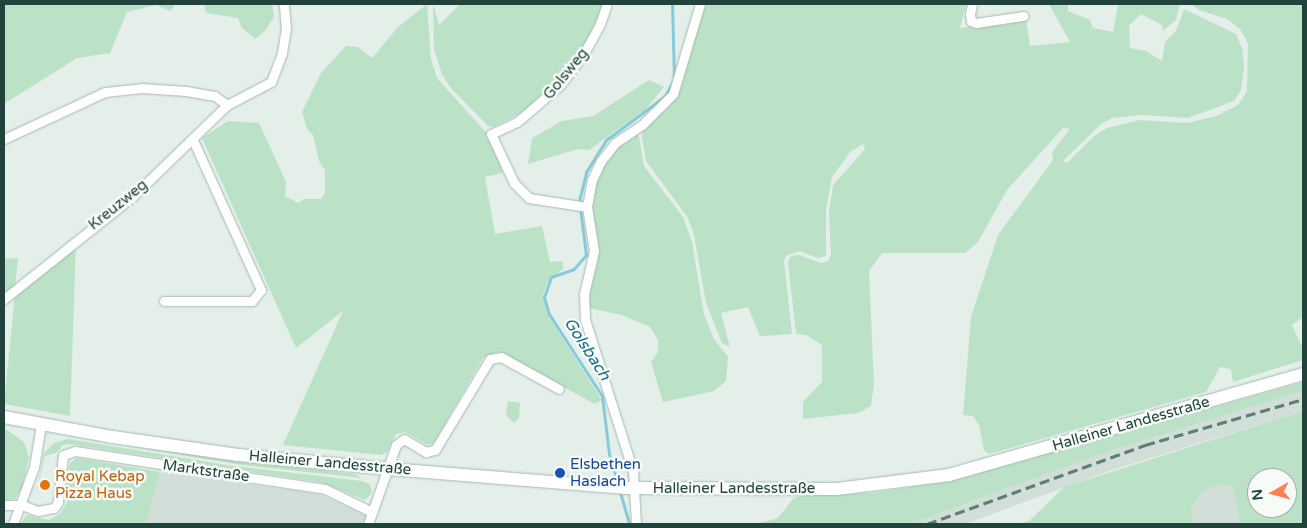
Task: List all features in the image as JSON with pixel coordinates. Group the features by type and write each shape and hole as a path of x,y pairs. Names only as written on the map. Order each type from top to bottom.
{"main road":[{"name":"Halleiner Landesstraße","path":"4,417 41,425 238,455 389,469 630,488 837,489 917,481 983,466 1303,374"}],"street":[{"name":"Kreuzweg","path":"4,299 132,197 227,106 271,82 282,53 286,29 284,4"},
{"name":"Golsweg","path":"587,207 530,198 514,184 491,134 517,122 562,84 583,55 600,24 607,4"},
{"path":"636,524 630,488 633,471 619,419 585,320 584,294 594,251 587,207 592,180 614,143 642,125 673,94 700,4"},
{"path":"972,4 971,21 976,23 1022,16"},
{"path":"4,139 105,92 142,88 186,91 215,96 227,106"},
{"path":"164,301 252,301 261,290 193,140"},
{"path":"368,524 400,441 410,441 426,452 436,450 490,359 501,357 559,389"},
{"path":"13,524 22,505 34,467 41,425"},
{"name":"Marktstraße","path":"22,505 38,511 54,508 58,502 63,455 76,450 325,489 372,512"},
{"path":"4,505 22,505"}],"shaded area":[{"path":"1303,391 1303,411 1112,470 965,524 910,524 1107,452"},
{"path":"160,472 319,494 367,516 364,524 146,524"},
{"path":"1222,484 1233,487 1240,524 1193,524 1191,508 1203,491"}],"green space":[{"path":"4,4 173,4 174,7 170,11 156,5 127,12 110,53 77,58 4,104"},
{"path":"204,4 272,4 274,17 265,31 255,39 242,28 238,18 206,13"},
{"path":"427,4 431,59 437,78 490,137 503,173 485,177 495,234 542,226 550,262 562,261 564,268 548,281 543,295 549,317 602,400 595,404 498,352 483,358 434,443 428,445 405,432 396,434 387,452 381,455 283,445 343,311 296,348 202,138 228,121 259,123 286,182 285,196 298,203 304,199 321,199 325,193 325,170 319,161 313,135 307,129 302,112 321,73 346,46 358,47 372,58 398,27"},
{"path":"433,4 439,25 460,4 604,4 581,53 560,79 531,108 493,127 488,126 450,87 442,74 434,49"},
{"path":"706,4 966,4 960,28 1026,19 1030,46 1070,42 1049,4 1068,4 1068,11 1090,20 1093,28 1113,32 1118,4 1180,4 1176,20 1163,31 1162,25 1141,14 1129,26 1130,48 1146,51 1162,61 1165,42 1176,31 1184,9 1236,34 1242,48 1244,67 1241,90 1234,101 1188,118 1142,115 1112,118 1101,124 1063,161 1067,163 1094,136 1107,128 1140,120 1188,123 1216,116 1238,105 1247,91 1248,43 1240,29 1227,19 1199,10 1191,4 1303,4 1303,317 1292,325 1303,349 1303,360 1233,382 1231,369 1220,367 1206,392 989,454 984,450 979,425 973,416 963,415 971,317 998,235 1053,160 1052,152 1070,129 1063,128 1007,190 978,242 965,253 882,253 869,271 874,384 871,406 858,413 803,419 803,402 822,382 822,345 806,335 796,334 788,262 791,256 799,255 821,263 828,261 831,255 829,213 833,185 865,149 863,144 850,152 832,177 826,210 826,256 818,258 799,251 786,256 784,261 792,334 760,336 748,307 721,313 730,347 722,343 706,303 694,235 688,218 646,161 642,137 644,126 667,109 679,92 697,23"},
{"path":"649,80 664,87 646,109 589,150 578,149 528,164 532,138 562,121 593,116"},
{"path":"638,132 644,166 683,217 692,242 704,315 714,339 728,357 726,381 714,391 663,402 651,362 658,352 658,340 650,327 622,315 589,308 588,300 598,261 598,239 591,217 595,181 611,152 626,137 633,139"},
{"path":"76,243 70,416 4,404 15,294"},
{"path":"18,258 15,286 4,294 4,259"},
{"path":"1303,382 1303,391 1107,452 910,524 756,524 778,518 793,499 800,496 871,493 950,481"},
{"path":"508,401 520,403 519,418 514,423 506,415"},
{"path":"1303,411 1303,524 1240,524 1233,487 1222,484 1203,491 1191,508 1193,524 1015,524 1029,521 1064,487"},
{"path":"4,428 24,442 29,457 22,488 15,499 4,500"},
{"path":"68,439 227,465 362,481 370,484 372,493 365,500 320,482 69,444 63,445 56,453 45,456 36,493 44,453 54,443"},
{"path":"131,447 355,474 361,478 243,465"},
{"path":"77,458 160,472 146,524 20,524 27,515 49,520 60,514 67,503 66,485 70,463"}],"waterway":[{"name":"Golsbach","path":"579,201 586,172 606,140 665,96 674,79 672,4"},
{"name":"Golsbach","path":"580,208 586,255 574,269 551,277 544,297 549,314 602,396 609,454 618,483"},
{"name":"Golsbach","path":"620,492 629,524"}],"railway":[{"path":"927,524 1145,445 1303,399"}],"place":[{"name":"Elsbethen Haslach","path":"560,473"},
{"name":"Royal Kebap Pizza Haus","path":"45,485"}]}
